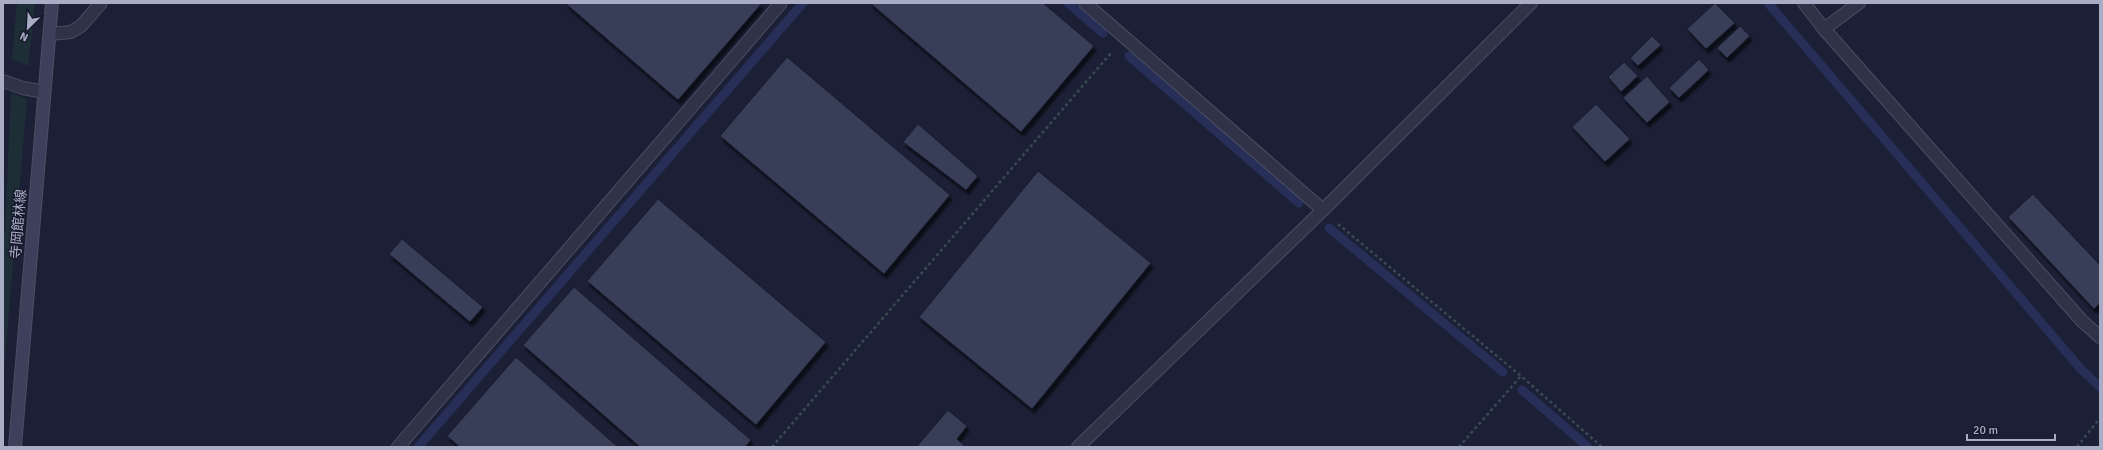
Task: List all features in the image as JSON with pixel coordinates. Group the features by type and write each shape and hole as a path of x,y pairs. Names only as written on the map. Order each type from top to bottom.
{"main road":[{"name":"寺岡館林線","path":"15,447 52,3"}],"street":[{"path":"50,34 71,32 81,26 101,3"},
{"path":"398,447 781,3"},
{"path":"1085,3 1322,210"},
{"path":"1078,447 1322,210 1531,3"},
{"path":"1804,3 1824,29 2077,315 2100,336"},
{"path":"1824,29 1859,3"},
{"path":"3,81 23,88 44,92"}],"path":[{"path":"772,447 1125,38"},
{"path":"1322,210 1521,376 1602,447"},
{"path":"1459,447 1521,376"},
{"path":"2077,447 2100,418"}],"shaded area":[{"path":"17,3 35,3 28,66 12,59"},
{"path":"11,92 27,100 3,382 3,236 5,233"}],"building":[{"path":"565,3 762,3 678,100"},
{"path":"870,3 1043,3 1094,46 1021,132"},
{"path":"1715,3 1735,23 1706,49 1687,29"},
{"path":"1740,26 1750,36 1727,58 1717,48"},
{"path":"1652,36 1661,45 1638,66 1630,58"},
{"path":"787,57 950,195 884,274 720,136"},
{"path":"1699,59 1709,70 1679,98 1669,88"},
{"path":"1624,62 1638,76 1621,92 1608,77"},
{"path":"1647,76 1670,102 1647,123 1623,98"},
{"path":"1596,104 1630,139 1605,162 1572,127"},
{"path":"918,124 978,176 966,190 903,142"},
{"path":"1038,171 1151,263 1032,409 919,317"},
{"path":"2033,194 2100,265 2100,303 2094,309 2008,217"},
{"path":"658,199 826,342 756,425 587,281"},
{"path":"402,239 483,307 470,322 389,254"},
{"path":"574,287 751,440 745,447 640,447 523,345"},
{"path":"516,357 618,447 460,447 447,436"},
{"path":"948,410 967,426 957,439 966,447 920,447 918,445"}],"waterway":[{"path":"418,447 803,3"},
{"path":"1068,3 1103,33"},
{"path":"1768,3 2080,368 2100,387"},
{"path":"1129,56 1299,203"},
{"path":"1329,228 1503,372"},
{"path":"1522,390 1588,447"}]}
